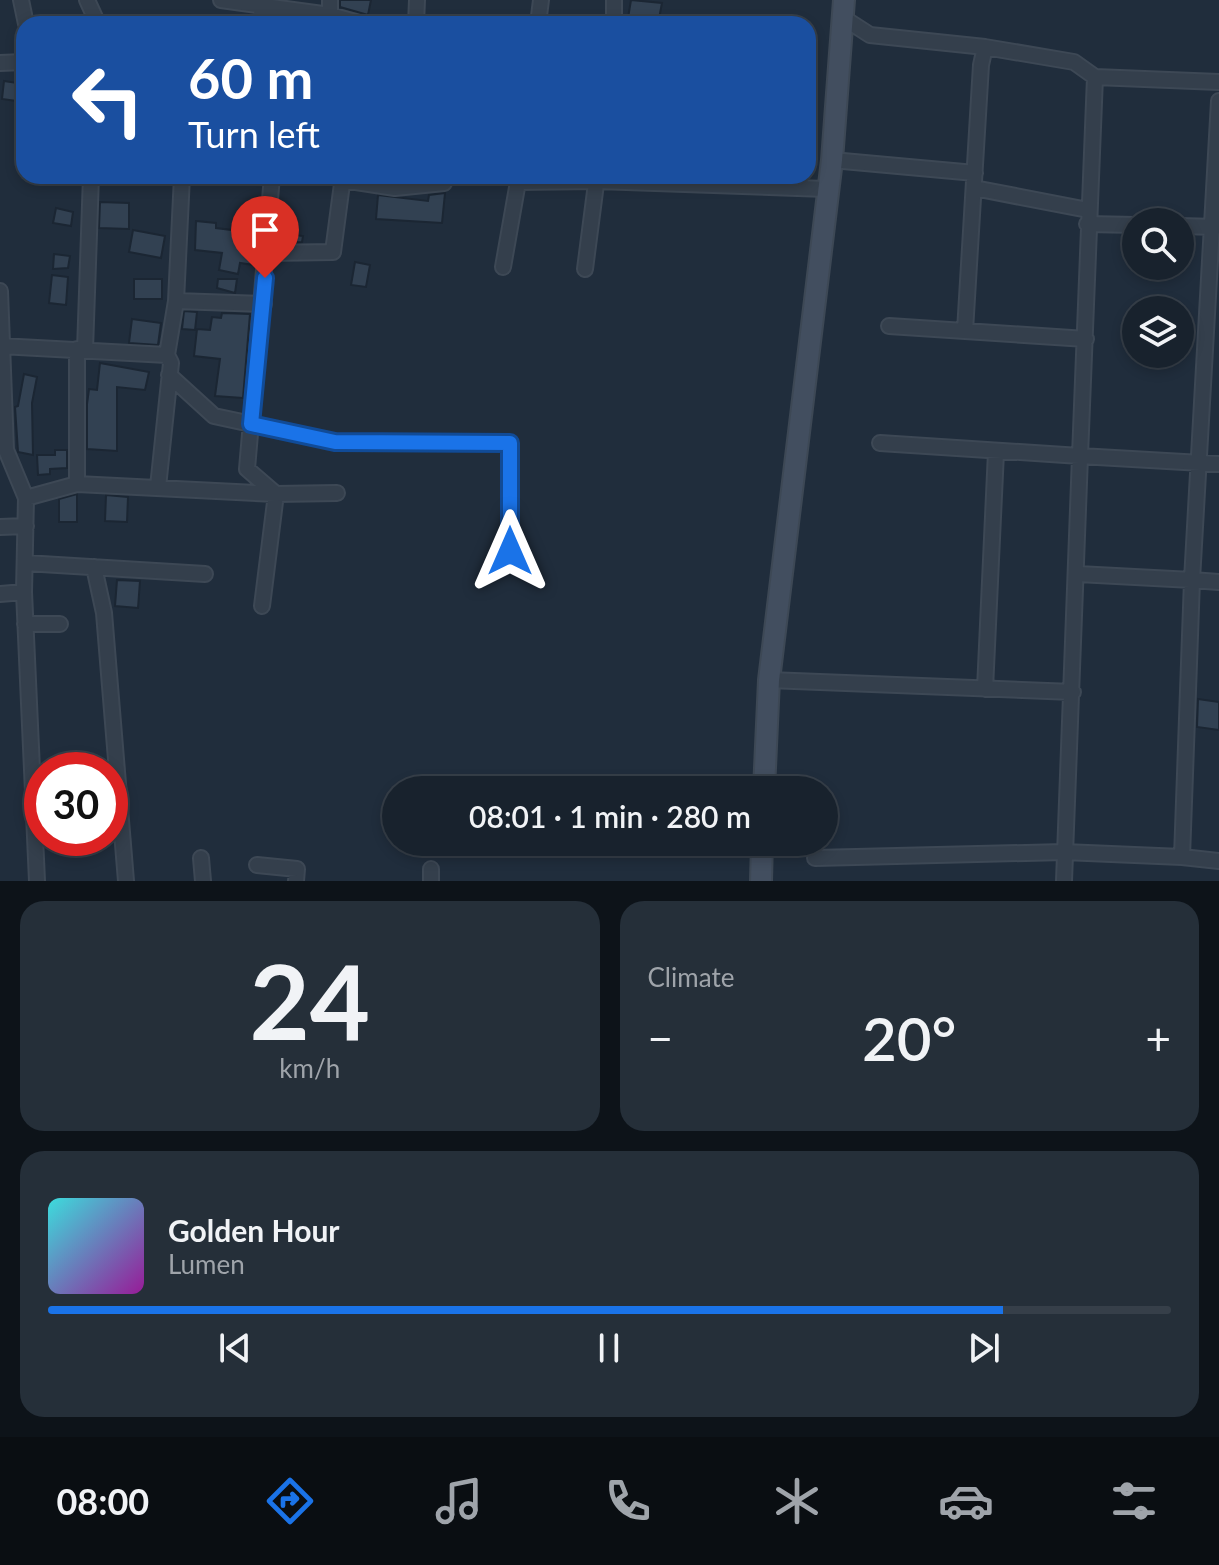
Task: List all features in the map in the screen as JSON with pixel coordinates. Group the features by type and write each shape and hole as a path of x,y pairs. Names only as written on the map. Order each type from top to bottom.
{"street":[{"path":"221,0 260,6 330,8"},
{"path":"260,6 262,16"},
{"path":"843,9 870,35 985,47 1074,62 1095,77 1219,82"},
{"path":"765,776 769,680 826,189 832,160 843,9"},
{"path":"965,331 981,65 985,47"},
{"path":"1064,881 1095,77"},
{"path":"1182,857 1197,463 1214,227 1219,101"},
{"path":"832,160 975,173"},
{"path":"77,484 91,184"},
{"path":"158,487 169,375 167,355 176,301 182,184"},
{"path":"271,184 264,304 247,469 276,494"},
{"path":"267,253 333,252 342,184"},
{"path":"374,184 395,188 434,184"},
{"path":"395,188 403,184"},
{"path":"503,267 517,184"},
{"path":"585,269 596,184"},
{"path":"722,184 826,189"},
{"path":"974,188 1122,223"},
{"path":"1194,226 1214,227"},
{"path":"0,291 6,450 26,498 24,592 37,881"},
{"path":"176,301 264,304"},
{"path":"889,326 1086,339"},
{"path":"2,346 167,355"},
{"path":"169,375 214,416 335,442 510,443 510,551"},
{"path":"880,443 1219,464"},
{"path":"985,689 996,452"},
{"path":"26,498 77,484 276,494 337,493"},
{"path":"262,606 276,494"},
{"path":"0,527 26,526"},
{"path":"25,563 205,574"},
{"path":"94,567 104,613 126,881"},
{"path":"1078,574 1219,582"},
{"path":"0,594 24,592"},
{"path":"25,624 60,624"},
{"path":"769,680 1073,692"},
{"path":"815,858 1064,852 1219,861"},
{"path":"761,881 762,856"},
{"path":"201,858 203,881"},
{"path":"257,865 297,869 296,881"}],"building":[{"path":"340,0 371,0 368,15 340,7"},
{"path":"631,0 662,3 660,16 628,16"},
{"path":"4,81 16,83 16,101 2,99"},
{"path":"445,193 442,223 376,219 378,195 428,201 429,195"},
{"path":"100,202 129,203 129,229 99,228"},
{"path":"56,208 73,212 71,226 53,223"},
{"path":"196,221 216,223 216,228 257,233 254,265 240,263 238,274 219,270 222,253 195,250"},
{"path":"133,230 165,236 161,258 129,252"},
{"path":"277,233 303,236 302,242 276,243"},
{"path":"54,254 70,256 68,268 53,269"},
{"path":"355,262 370,265 366,287 351,285"},
{"path":"52,275 68,277 66,305 49,303"},
{"path":"134,279 162,279 162,299 134,299"},
{"path":"218,279 237,279 235,293 217,288"},
{"path":"184,311 197,312 195,330 182,329"},
{"path":"222,313 250,314 243,398 215,396 220,359 194,356 197,329 210,330 212,317 221,318"},
{"path":"132,319 161,323 158,345 129,343"},
{"path":"100,363 149,372 145,390 117,387 117,451 87,449 89,389 97,390"},
{"path":"24,374 37,377 32,403 33,455 18,452 15,407 18,406"},
{"path":"55,450 67,450 67,468 50,469 50,474 38,475 37,455 55,455"},
{"path":"77,494 77,522 59,522 59,499"},
{"path":"106,495 128,497 127,522 105,521"},
{"path":"117,580 140,581 138,608 115,606"},
{"path":"1198,699 1219,702 1219,730 1197,727"}],"route":[{"path":"265,278 251,424 335,442 510,443 510,551"}]}
